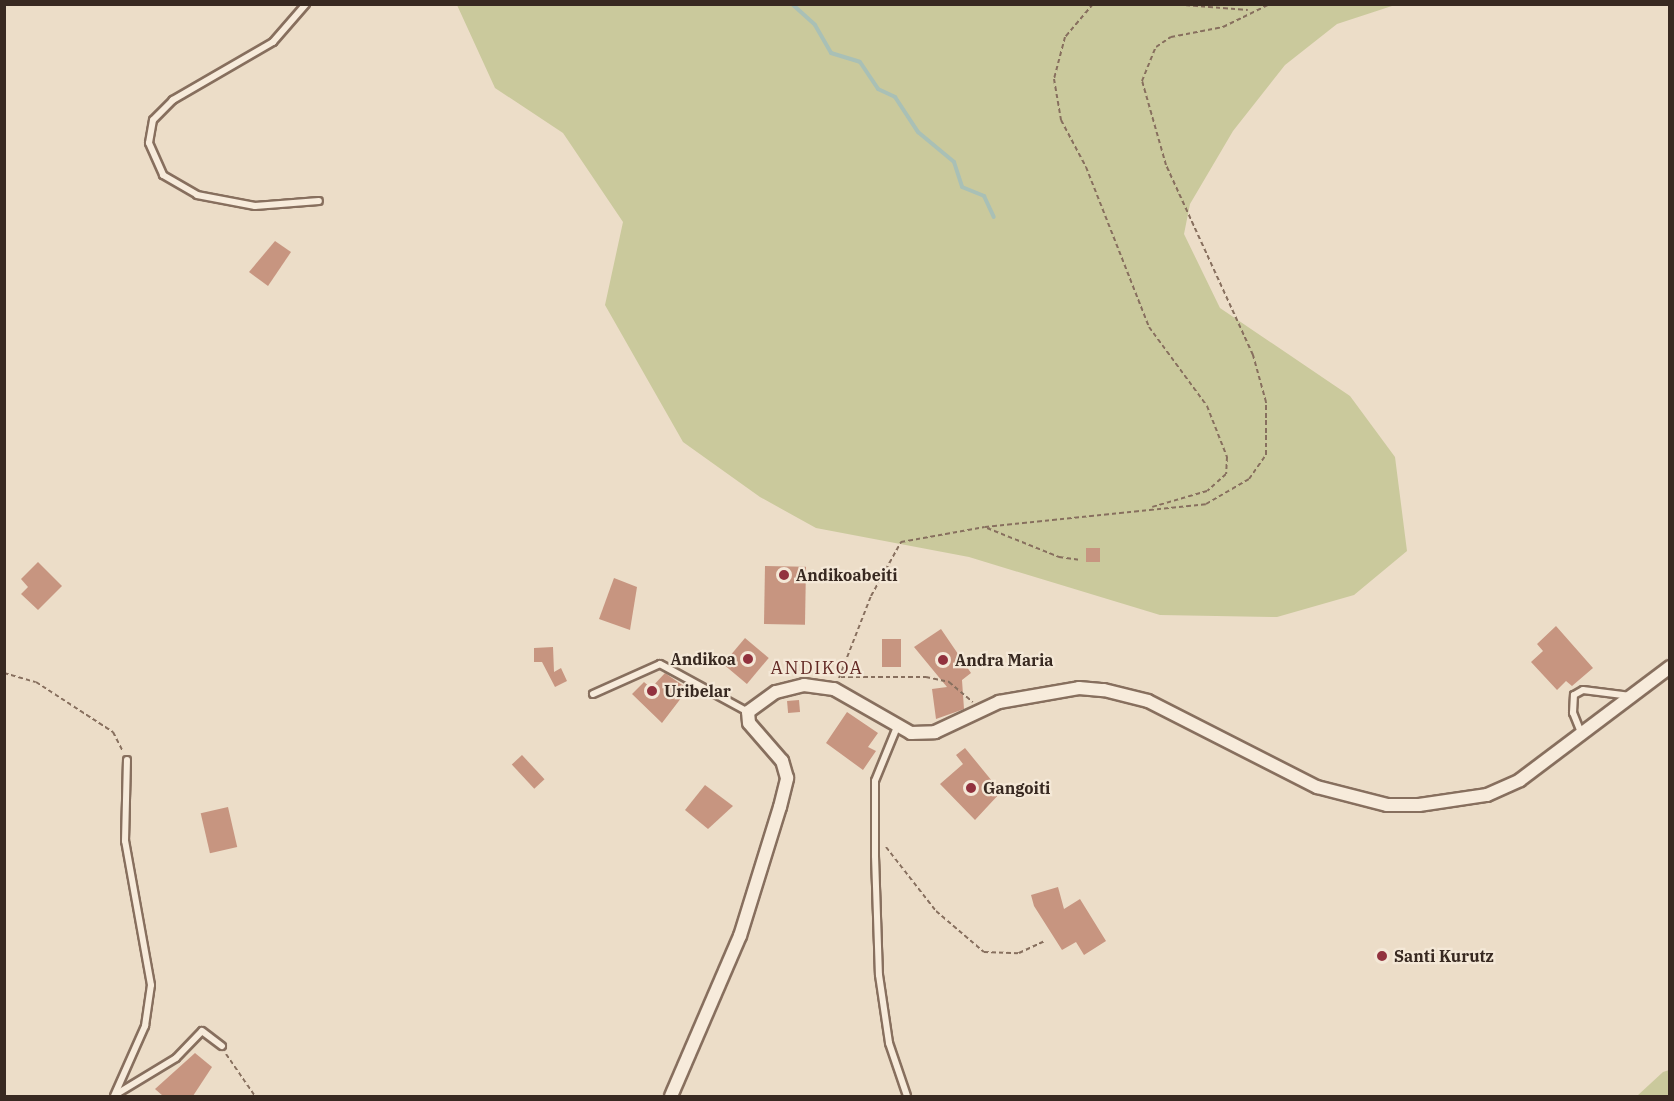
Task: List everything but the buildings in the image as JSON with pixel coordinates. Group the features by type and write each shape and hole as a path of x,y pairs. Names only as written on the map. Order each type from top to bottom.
{"street":[{"path":"671,1096 740,936 787,777 782,761 749,723 748,712 776,692 804,685 834,689 911,734 935,732 980,711 1043,693 1104,690 1148,701 1317,787 1387,805 1453,802 1487,795 1542,767 1670,667"}],"lane":[{"path":"306,4 273,42 173,100 153,120 149,143 163,175 197,195 255,206 319,201"},
{"path":"592,694 660,664 748,712"},
{"path":"1582,735 1573,713 1574,695 1583,690 1632,696"},
{"path":"897,727 875,781 879,975 889,1043 907,1096"},
{"path":"115,1096 145,1026 151,985 125,841 127,760"},
{"path":"115,1096 168,1064 202,1031 222,1046"}],"path":[{"path":"834,689 871,596 901,542 985,526 1152,507 1207,491 1226,474 1227,457 1207,406 1144,318 1086,167 1061,120 1056,68 1065,38 1093,4"},
{"path":"1171,4 1250,10"},
{"path":"1152,507 1165,511 1225,497 1266,455 1266,402 1253,355 1166,165 1143,81 1156,47 1172,37 1223,27 1250,10 1270,4"},
{"path":"985,526 1059,557 1081,560"},
{"path":"4,673 36,682 113,732 127,760"},
{"path":"839,676 949,682 964,690 980,711"},
{"path":"875,816 889,856 936,911 984,952 1019,953 1045,941"},
{"path":"222,1046 255,1096"}],"green space":[{"path":"457,5 1395,5 1337,24 1285,65 1233,131 1190,204 1184,234 1220,308 1350,396 1395,457 1407,551 1354,595 1277,617 1160,615 969,557 816,528 760,497 683,442 605,305 623,222 563,133 495,88"},
{"path":"1669,1070 1669,1096 1637,1096 1663,1072"}],"waterway":[{"path":"792,4 815,25 831,53 860,62 878,89 895,97 918,132 954,162 962,187 984,196 994,217"}],"place":[{"name":"Andikoabeiti","path":"784,575"},
{"name":"Andikoa","path":"748,659"},
{"name":"Andra Maria","path":"943,660"},
{"name":"Uribelar","path":"652,691"},
{"name":"Gangoiti","path":"971,788"},
{"name":"Santi Kurutz","path":"1382,956"}],"district":[{"name":"ANDIKOA","path":"817,668"}]}
